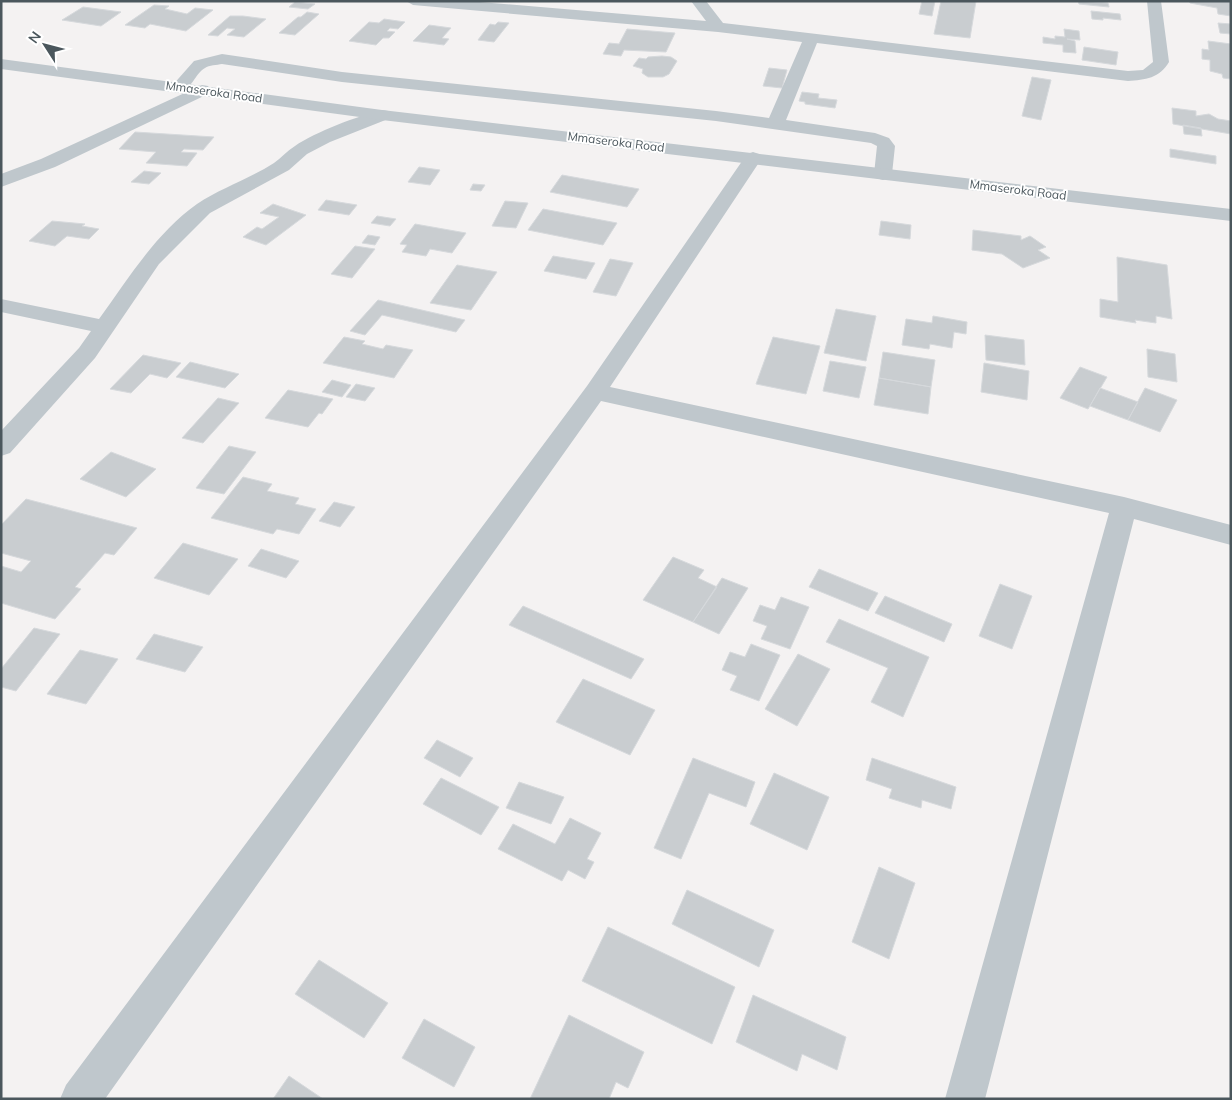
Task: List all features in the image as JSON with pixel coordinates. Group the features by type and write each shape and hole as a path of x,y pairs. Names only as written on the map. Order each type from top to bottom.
{"street":[{"path":"413,1 718,27 1140,75 1151,73 1159,68 1161,62 1154,1"},
{"path":"698,1 718,27"},
{"path":"776,123 812,38"},
{"path":"179,87 200,64 222,59 342,77 776,123 863,135 883,142 886,146 883,174"},
{"name":"Mmaseroka Road","path":"1,64 382,115 1231,215"},
{"path":"1,181 48,163 202,90"},
{"path":"1,447 88,353 150,260 203,209 282,166 301,150 324,138 382,115"},
{"path":"80,1099 595,392 753,158"},
{"path":"1,305 104,327"},
{"path":"595,392 1124,507 1231,535"},
{"path":"965,1099 1124,507"}],"building":[{"path":"922,1 935,1 932,16 919,14"},
{"path":"941,1 976,1 970,38 934,34"},
{"path":"1078,1 1108,3 1109,7 1079,4"},
{"path":"1189,1 1231,1 1231,16 1218,14 1217,8 1190,3"},
{"path":"295,2 315,4 308,9 289,7"},
{"path":"154,5 169,6 165,9 187,14 195,8 213,10 186,31 150,24 145,28 125,25"},
{"path":"83,7 121,12 101,26 62,20"},
{"path":"1091,11 1120,14 1121,20 1092,19"},
{"path":"307,12 319,14 295,35 279,33 298,17"},
{"path":"230,16 266,19 244,37 227,35 235,29 227,28 218,36 208,35"},
{"path":"384,19 405,22 398,29 390,28 387,31 395,32 389,38 383,38 376,45 349,41 369,22 379,23"},
{"path":"498,22 509,23 494,42 478,40 490,24 495,25"},
{"path":"1218,23 1231,24 1231,34 1220,33"},
{"path":"429,25 451,28 442,38 449,39 444,45 413,41"},
{"path":"627,29 675,33 666,52 624,50 621,56 603,54 609,43 619,44"},
{"path":"1064,29 1079,31 1080,40 1067,39 1075,41 1076,53 1063,52 1063,45 1043,43 1043,37 1055,39 1055,36 1065,37"},
{"path":"1208,41 1231,44 1231,79 1223,78 1222,74 1210,71 1210,60 1202,59 1202,49 1209,50"},
{"path":"1084,47 1118,52 1116,65 1082,60"},
{"path":"648,57 671,57 677,61 669,74 663,77 648,77 642,73 643,69 633,66 639,58 646,59"},
{"path":"769,68 787,70 782,88 763,86"},
{"path":"1032,77 1051,80 1041,120 1022,116"},
{"path":"802,92 819,94 818,98 837,100 835,108 805,104 805,102 799,101"},
{"path":"1172,108 1196,111 1196,116 1209,114 1218,119 1231,121 1231,134 1173,124"},
{"path":"1183,125 1201,128 1202,136 1184,134"},
{"path":"135,132 214,137 203,150 184,149 181,152 197,153 187,166 146,163 156,152 119,149"},
{"path":"1170,149 1216,156 1216,164 1170,157"},
{"path":"419,167 440,170 430,185 408,182"},
{"path":"144,171 161,173 149,184 131,182"},
{"path":"562,175 639,189 627,207 550,192"},
{"path":"473,184 485,185 481,191 470,190"},
{"path":"326,200 357,205 349,215 318,210"},
{"path":"505,201 528,203 516,228 492,226"},
{"path":"273,204 306,215 266,245 243,237 257,227 262,229 279,217 260,213"},
{"path":"543,209 617,223 603,245 528,230"},
{"path":"377,216 396,219 390,226 371,223"},
{"path":"52,221 85,224 82,226 99,229 89,239 67,236 55,246 29,241"},
{"path":"881,221 911,225 910,239 879,235"},
{"path":"415,224 466,233 452,253 430,249 426,256 402,252 407,245 400,244"},
{"path":"973,230 1021,236 1021,240 1030,236 1046,247 1038,250 1050,258 1023,268 1002,254 972,250"},
{"path":"368,235 380,237 375,245 362,243"},
{"path":"355,246 375,249 352,278 331,274"},
{"path":"553,256 595,263 586,279 544,271"},
{"path":"1117,257 1167,265 1172,319 1156,316 1156,323 1135,320 1136,323 1100,317 1100,299 1118,302"},
{"path":"610,259 633,263 616,296 593,292"},
{"path":"457,265 497,272 471,310 430,303"},
{"path":"378,300 465,320 456,332 382,315 365,335 350,331"},
{"path":"836,309 876,316 866,361 824,353"},
{"path":"933,316 967,322 966,334 954,332 952,348 930,344 929,349 902,345 906,319 932,323"},
{"path":"985,335 1024,340 1025,365 986,360"},
{"path":"344,337 365,341 362,344 383,349 386,345 413,350 394,378 323,363"},
{"path":"773,337 820,346 806,394 756,384"},
{"path":"1147,349 1175,354 1177,382 1148,377"},
{"path":"883,352 935,360 931,387 879,378"},
{"path":"143,355 181,363 167,378 150,374 131,393 110,389"},
{"path":"830,361 866,367 859,398 823,391"},
{"path":"190,362 239,374 225,388 176,377"},
{"path":"984,363 1029,371 1027,400 981,392"},
{"path":"1080,367 1107,377 1088,409 1060,398"},
{"path":"879,378 931,387 928,414 874,405"},
{"path":"332,380 351,385 342,397 322,392"},
{"path":"356,384 375,388 365,401 346,397"},
{"path":"1100,388 1138,402 1128,420 1090,406"},
{"path":"1145,388 1177,400 1160,432 1128,420"},
{"path":"288,390 333,399 322,414 319,413 308,427 265,418"},
{"path":"218,398 239,403 203,443 182,438"},
{"path":"229,446 256,452 224,494 196,488"},
{"path":"111,452 156,469 126,497 80,479"},
{"path":"243,477 272,484 267,491 299,498 295,504 316,509 299,534 277,529 273,534 211,518"},
{"path":"26,499 137,528 114,555 105,553 75,587 81,589 55,619 1,603 1,566 21,572 31,561 1,553 1,525"},
{"path":"334,502 355,507 340,527 319,521"},
{"path":"183,543 238,559 209,595 154,578"},
{"path":"261,549 299,561 286,578 248,566"},
{"path":"673,557 704,570 698,578 717,587 693,622 643,600"},
{"path":"819,569 878,593 868,611 809,587"},
{"path":"722,578 748,588 719,634 693,622"},
{"path":"1000,584 1032,596 1012,649 979,636"},
{"path":"885,596 952,624 944,642 875,613"},
{"path":"781,597 809,607 790,649 761,639 767,626 753,621 760,605 775,610"},
{"path":"523,606 644,659 631,679 509,625"},
{"path":"839,619 929,657 903,717 871,702 888,668 826,642"},
{"path":"34,628 60,634 16,691 1,687 1,669"},
{"path":"154,634 203,647 185,672 136,659"},
{"path":"751,644 780,655 759,701 730,690 737,676 722,670 730,652 745,657"},
{"path":"80,650 118,659 86,704 47,694"},
{"path":"798,654 830,669 797,726 765,709"},
{"path":"583,679 655,710 630,755 556,722"},
{"path":"437,740 473,758 460,777 424,758"},
{"path":"693,758 755,782 746,807 709,793 681,859 654,848"},
{"path":"872,758 956,787 951,809 922,800 921,808 889,798 892,789 866,780"},
{"path":"774,773 829,797 807,850 750,824"},
{"path":"441,778 499,807 481,835 423,804"},
{"path":"519,782 564,797 551,824 506,808"},
{"path":"570,818 601,833 587,859 594,862 585,879 568,870 562,881 498,849 513,824 555,844"},
{"path":"879,867 915,883 889,959 852,942"},
{"path":"687,890 774,930 759,967 672,924"},
{"path":"608,927 735,987 712,1044 582,981"},
{"path":"319,960 388,1003 364,1038 295,994"},
{"path":"753,995 846,1037 837,1070 802,1054 797,1071 736,1042"},
{"path":"569,1015 644,1052 628,1088 616,1082 609,1099 530,1099"},
{"path":"424,1019 475,1047 454,1087 402,1058"},
{"path":"289,1076 323,1099 273,1099"}]}
